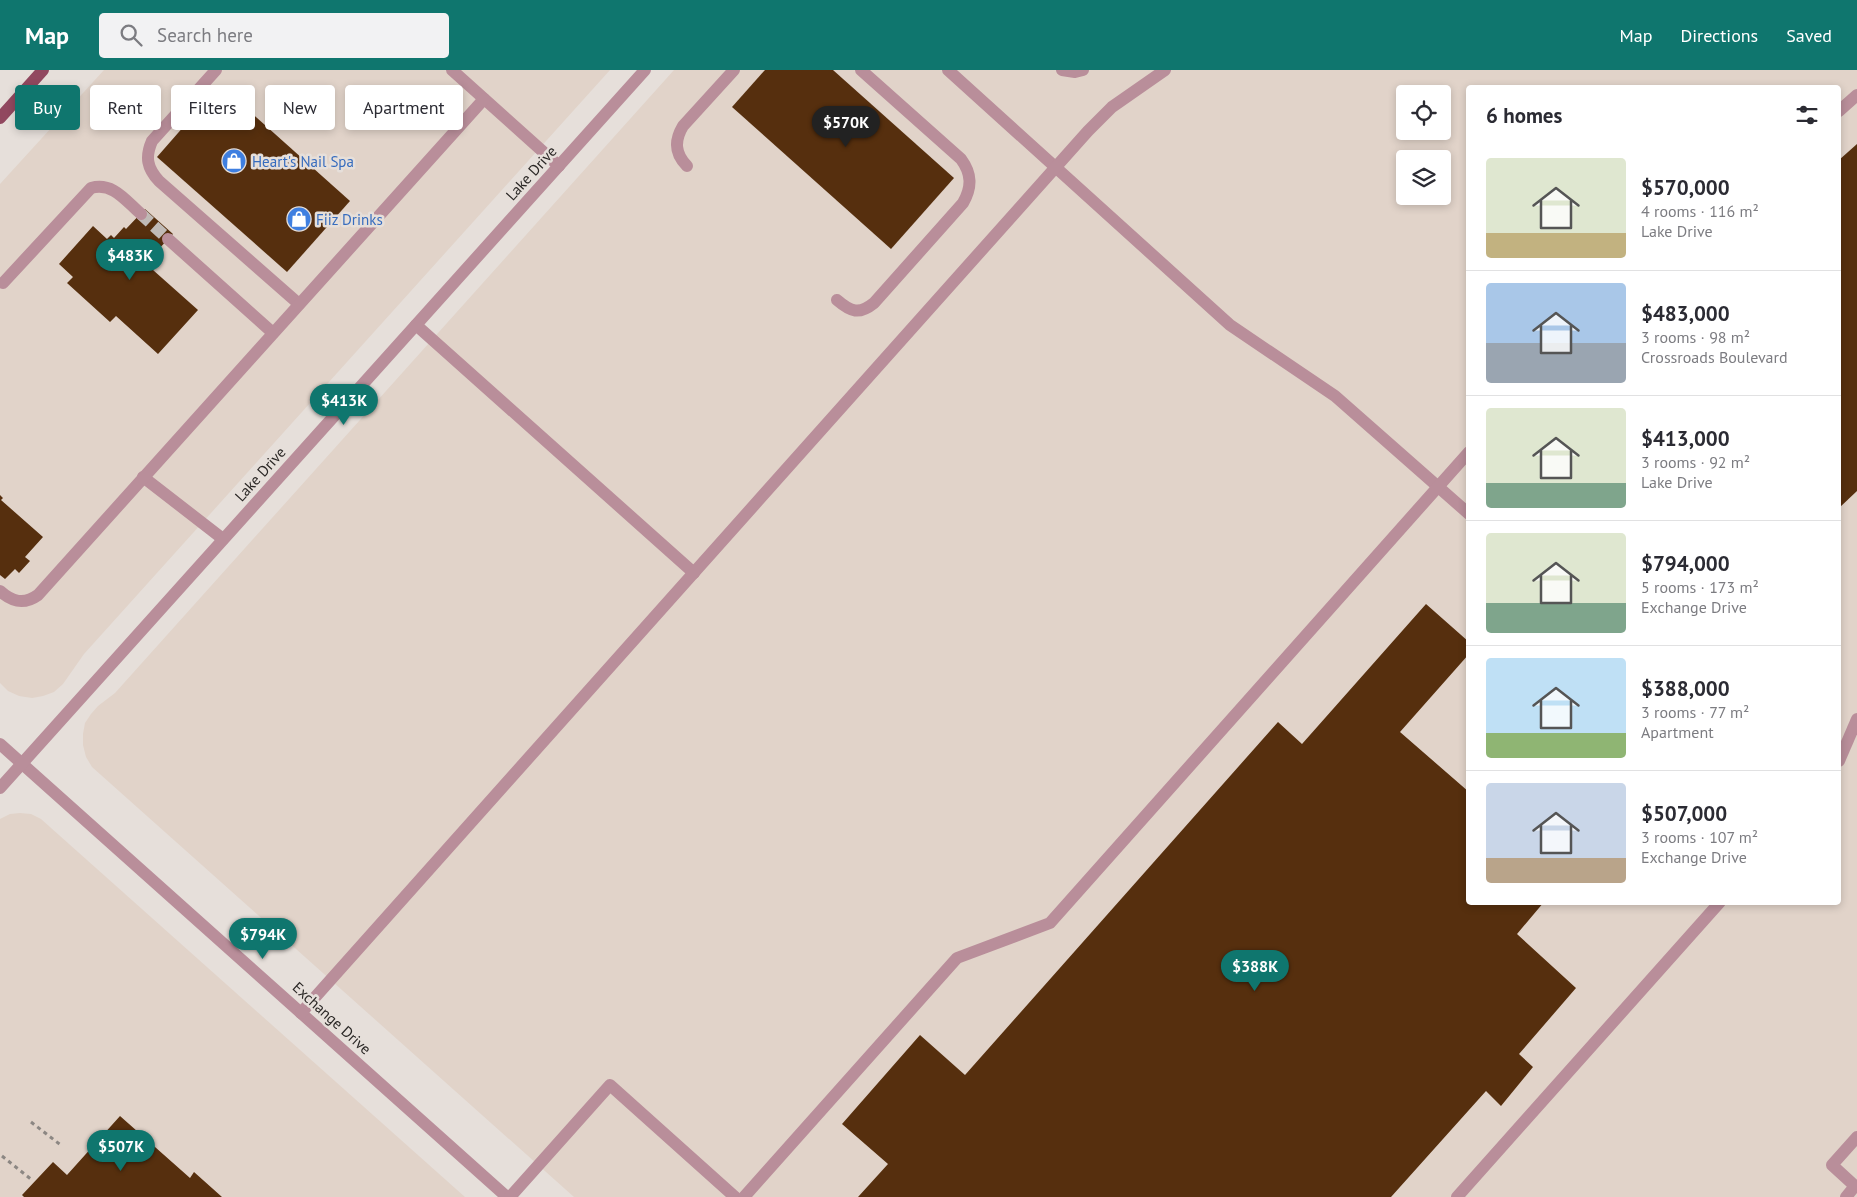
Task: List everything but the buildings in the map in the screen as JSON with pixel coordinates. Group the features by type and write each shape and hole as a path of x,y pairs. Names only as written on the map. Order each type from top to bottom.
{"main road":[{"path":"0,118 43,70"}],"street":[{"path":"216,70 152,141 148,151 147,162 151,172 159,181 299,304"},
{"path":"452,70 559,166"},
{"name":"Lake Drive","path":"0,788 645,70"},
{"path":"687,166 677,152 678,135 683,126 734,70"},
{"path":"837,300 853,311 860,311 874,303 963,203 970,185 967,166 961,159 861,70"},
{"path":"948,70 1230,325 1335,396 1466,511"},
{"path":"1062,70 1075,72 1082,70"},
{"path":"301,1013 1055,167 1112,107 1165,70"},
{"path":"1841,109 1857,95"},
{"path":"0,591 11,599 18,601 32,599 38,595 484,99"},
{"path":"3,283 91,188 108,186 141,214"},
{"path":"168,238 273,332"},
{"path":"416,325 694,572"},
{"path":"744,1197 957,958 1050,923 1466,455"},
{"path":"143,477 223,539"},
{"path":"1841,756 1857,719"},
{"name":"Exchange Drive","path":"0,744 509,1197"},
{"path":"1457,1197 1717,905"},
{"path":"509,1197 610,1085 735,1197"},
{"path":"1846,1197 1855,1186 1832,1165 1857,1137"}],"path":[{"path":"31,1122 62,1146"},
{"path":"2,1156 32,1180"}],"shaded area":[{"path":"104,70 610,70 84,654 63,684 54,692 32,698 19,696 8,691 0,683 0,184 49,130 80,130 80,96 90,85 90,130 161,130 161,85 90,85"},
{"path":"674,70 1857,70 1857,1197 574,1197 92,767 86,757 83,745 85,723 91,714 115,693"},
{"path":"10,814 31,814 41,819 465,1197 0,1197 0,819"}],"tunnel":[{"path":"141,214 168,239"}],"place":[{"name":"Heart's Nail Spa","path":"234,161"},
{"name":"Fiiz Drinks","path":"299,219"}]}
